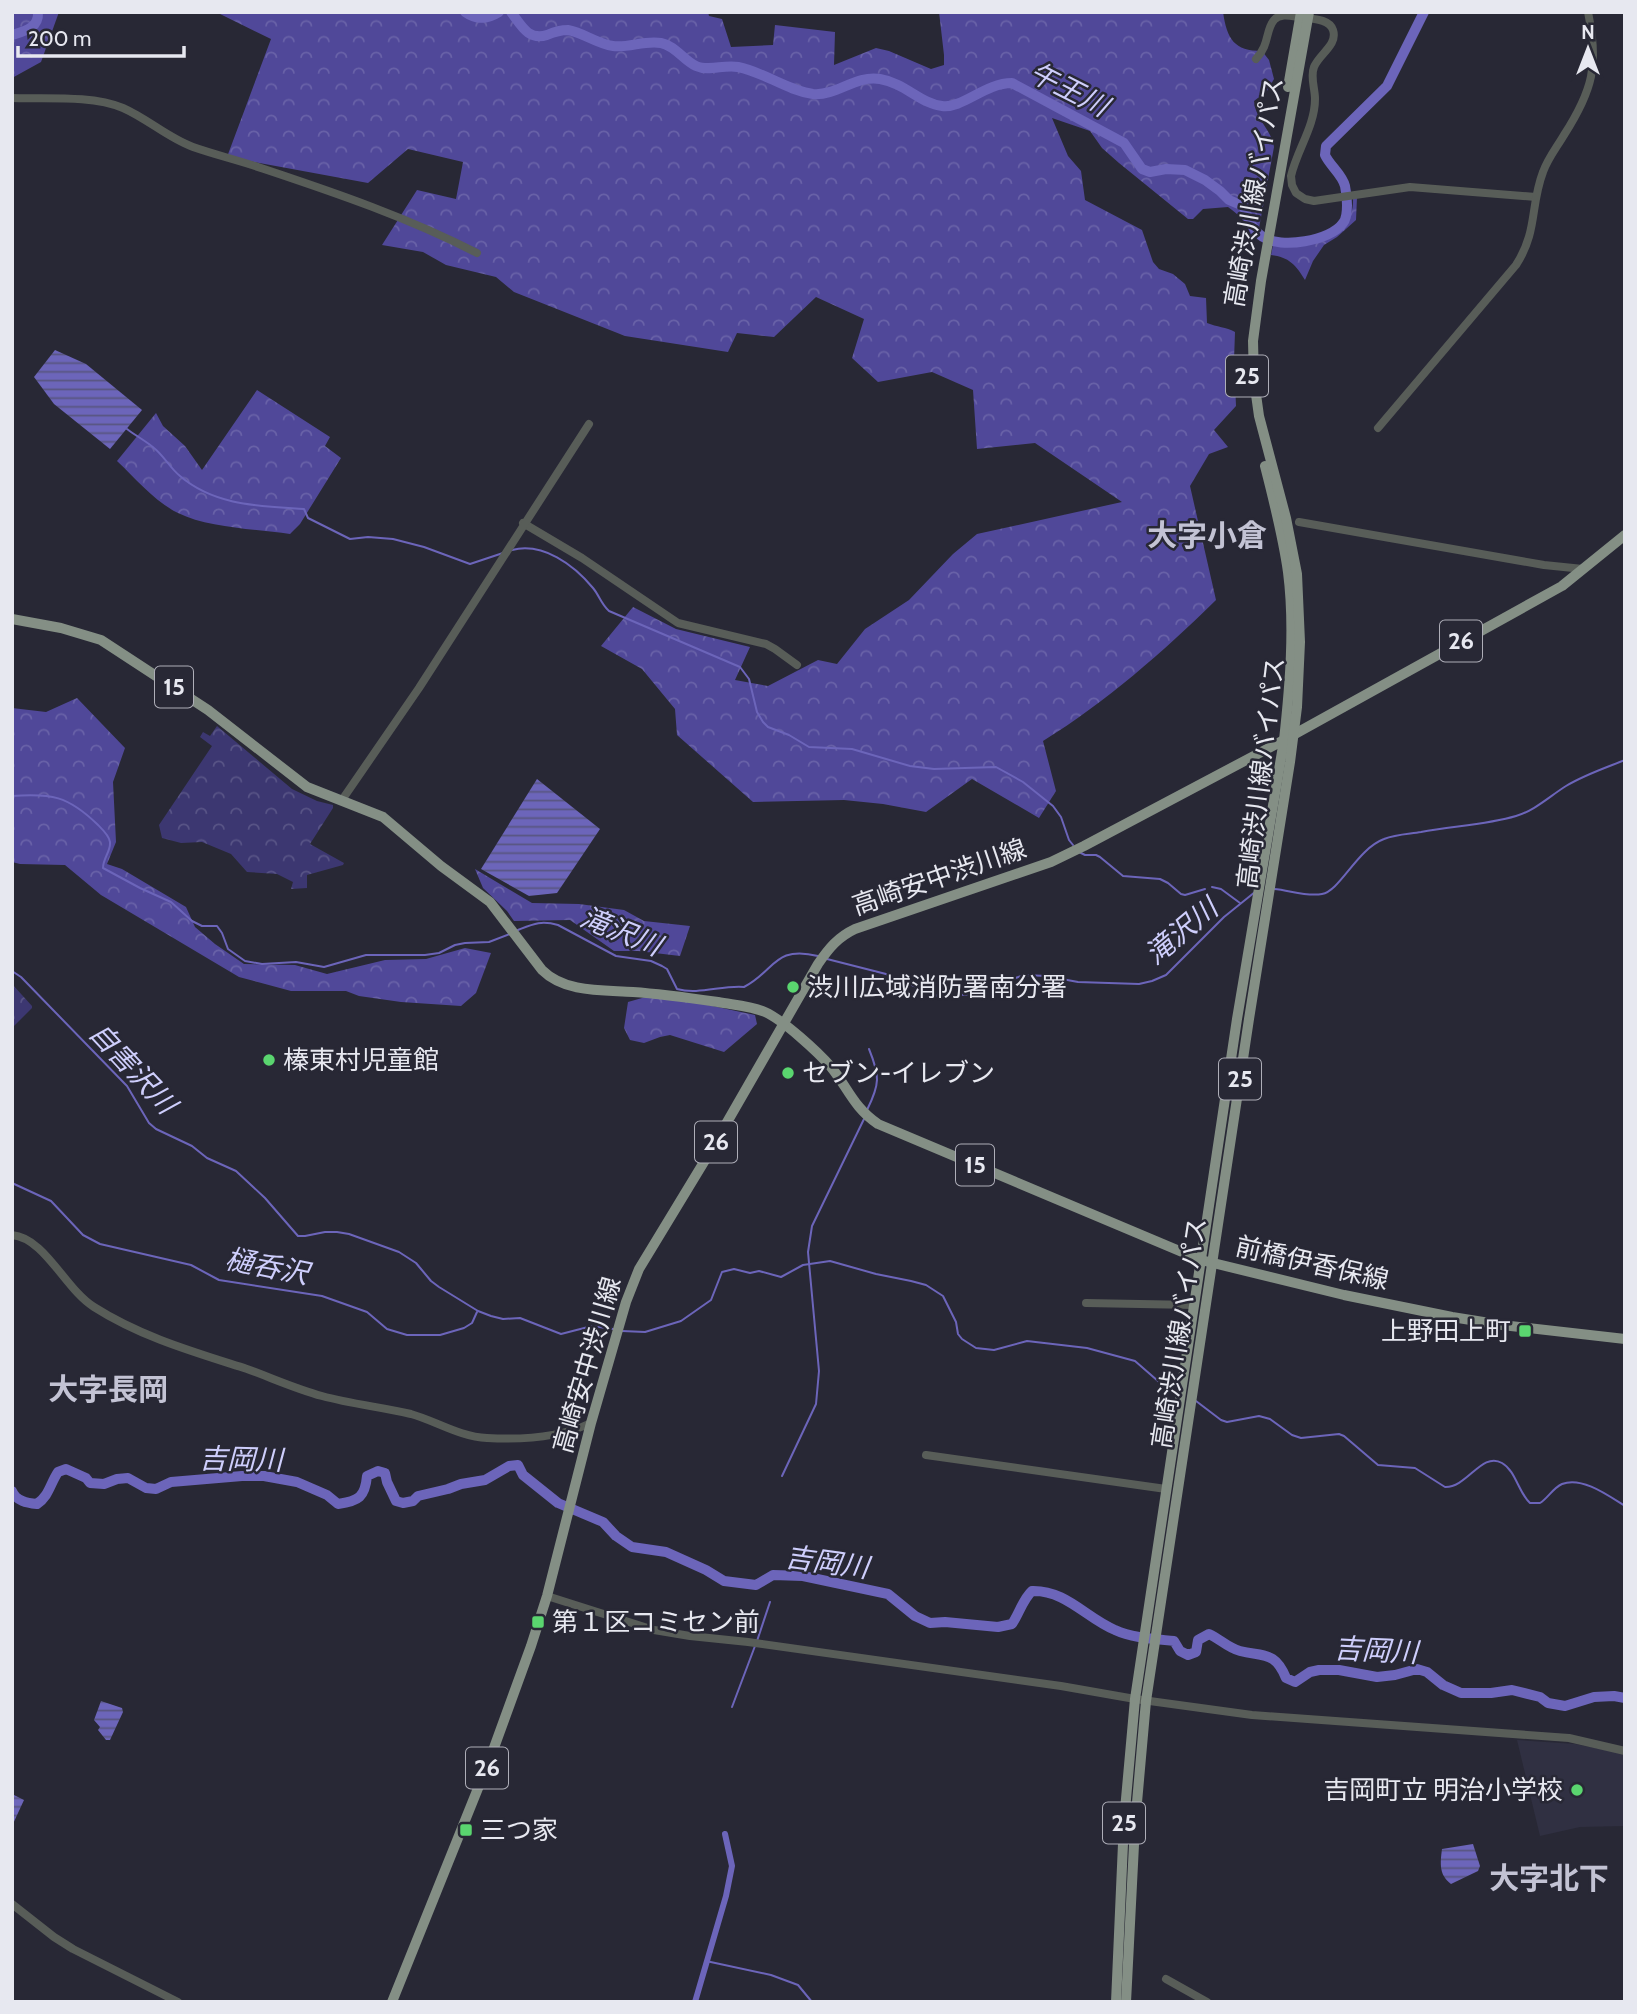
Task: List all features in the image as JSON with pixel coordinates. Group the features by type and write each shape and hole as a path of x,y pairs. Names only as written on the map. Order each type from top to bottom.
{"main road":[{"name":"高崎渋川線バイパス","path":"1116,2002 1124,1821 1149,1645 1158,1623 1192,1395 1207,1262 1249,1019 1264,896 1289,738 1288,574 1278,519 1252,418 1247,380 1247,341 1254,280 1305,15"},
{"name":"高崎安中渋川線","path":"392,2002 509,1709 547,1596 618,1327 639,1269 827,950 840,937 855,929 1051,862 1084,846 1289,738 1562,586 1625,535"},
{"name":"前橋伊香保線","path":"12,619 92,635 109,644 208,710 307,786 383,817 440,866 490,902 545,973 562,983 575,987 673,995 744,1006 768,1014 783,1023 831,1068 859,1109 878,1124 1207,1262 1344,1295 1452,1317 1625,1339"},
{"name":"高崎渋川線バイパス","path":"1149,1645 1146,1621 1194,1305 1207,1262"},
{"name":"高崎渋川線バイパス","path":"1126,2002 1141,1700"}],"street":[{"path":"1378,428 1516,265 1528,242 1534,220 1538,185 1549,156 1586,96 1593,73 1594,49 1588,12"},
{"path":"1256,59 1264,51 1275,19 1284,15 1305,15 1329,24 1333,29 1332,43 1312,69 1315,99 1313,114 1293,168 1292,185 1300,196 1320,201 1396,188 1426,187 1536,197"},
{"path":"12,98 86,100 119,107 138,115 192,147 366,205 435,231 477,253"},
{"path":"342,800 412,698 589,424"},
{"path":"1299,522 1545,565 1583,569"},
{"path":"523,523 582,558 678,623 766,644 797,666"},
{"path":"12,1235 31,1241 78,1296 101,1312 157,1340 304,1391 420,1417 471,1436 486,1438 549,1436 574,1431 591,1423"},
{"path":"1086,1303 1194,1305"},
{"path":"926,1455 1166,1489"},
{"path":"547,1596 654,1630 690,1636 748,1642 1252,1715 1569,1738 1625,1751"},
{"path":"12,1904 73,1950 178,2002"},
{"path":"1166,1979 1207,2002"}],"shaded area":[{"path":"55,350 86,364 142,410 110,449 54,404 34,377"},
{"path":"537,779 600,829 557,893 529,896 481,869"},
{"path":"101,1701 122,1708 123,1712 110,1740 106,1740 98,1730 100,1727 94,1720"},
{"name":"吉岡町立 明治小学校","path":"1517,1740 1575,1744 1625,1754 1625,1826 1580,1827 1540,1836"},
{"path":"12,1794 24,1800 12,1826"},
{"path":"1473,1844 1480,1866 1478,1871 1451,1884 1441,1869 1442,1849"}],"green space":[{"path":"12,12 59,12 41,62 12,78"},
{"path":"216,12 708,12 709,16 722,19 731,47 773,45 775,25 835,32 834,65 876,48 931,69 944,65 939,12 1223,12 1234,42 1245,49 1262,51 1269,60 1274,79 1267,91 1254,101 1274,147 1259,228 1252,241 1244,222 1228,207 1203,209 1193,219 1188,219 1102,148 1090,131 1052,118 1068,156 1081,171 1085,200 1142,230 1153,262 1159,269 1173,274 1185,284 1190,296 1206,298 1207,323 1235,332 1236,406 1214,430 1228,447 1209,454 1190,486 1216,600 1133,675 1089,710 1043,741 1056,791 1039,818 972,779 926,812 844,800 753,802 677,735 675,709 642,669 601,646 633,607 676,629 750,647 735,680 768,686 818,660 837,664 865,629 909,600 953,554 977,534 1122,502 1035,443 977,449 973,390 932,372 878,382 852,358 864,319 816,297 774,337 737,333 728,352 625,336 514,292 496,277 446,265 423,252 382,245 417,190 456,199 463,162 408,149 368,183 227,157 271,39"},
{"path":"1357,197 1356,220 1324,245 1305,280 1291,263 1271,255 1273,245 1313,241 1337,231 1346,223 1353,198"},
{"path":"257,390 330,437 325,446 341,458 300,524 290,534 218,525 178,513 153,496 117,461 156,413 163,426 185,446 202,470"},
{"path":"77,698 125,748 113,782 116,842 107,864 122,869 186,907 195,927 215,944 244,964 295,965 327,974 385,960 426,959 465,948 491,953 476,993 461,1006 401,1002 359,996 346,991 291,991 239,977 101,895 65,865 12,862 12,708 46,712"},
{"path":"217,726 292,789 333,805 310,844 344,863 343,865 307,875 307,888 291,889 293,882 277,874 247,872 231,854 202,842 181,843 162,838 159,825 212,746 200,737 203,732 210,736"},
{"path":"475,869 532,903 579,904 624,910 644,921 690,926 680,956 614,951 570,920 514,921 483,888"},
{"path":"12,984 32,1008 12,1028"},
{"path":"656,994 755,1015 757,1024 724,1052 670,1035 644,1043 630,1040 624,1028 628,1002"}],"waterway":[{"name":"午王川","path":"12,35 34,25 38,12"},
{"name":"午王川","path":"465,12 482,18 499,12"},
{"name":"午王川","path":"511,12 526,31 535,36 568,30 613,46 661,43 671,47 696,66 738,67 813,94 830,92 862,80 880,79 889,81 927,102 950,106 992,87 1012,83 1124,143 1142,169 1150,172 1185,170 1205,180 1229,200 1243,206 1253,227 1263,237 1271,241 1293,243 1317,239 1337,229 1345,220 1345,186 1325,155 1326,146 1387,86 1424,12"},
{"path":"127,429 154,448 176,473 194,486 223,499 304,509 308,518 350,539 393,539 470,564 503,553"},
{"path":"512,550 535,549 557,557 585,579 609,611 740,667 749,679 757,712 768,727 809,747 852,749 910,766 934,769 996,767 1023,782 1053,806 1073,845"},
{"name":"滝沢川","path":"1274,889 1322,894 1335,886 1365,851 1384,839 1523,814 1573,782 1625,760"},
{"name":"滝沢川","path":"12,796 48,796 77,807 101,828 109,839 103,868 171,902 192,921 202,926 217,926 228,949 245,961 262,964 296,962 324,967 366,955 439,953 455,945 489,942 510,934"},
{"path":"1079,852 1100,857 1123,876 1160,879 1181,894 1205,889"},
{"path":"1212,887 1221,889 1240,903"},
{"name":"滝沢川","path":"827,959 886,974 940,997 971,994 1024,975 1078,982 1139,984 1166,975 1224,917 1255,892"},
{"name":"滝沢川","path":"518,930 533,924 558,925 616,956 651,961 662,966 667,969 677,989 685,991 744,987 783,957 792,954 818,956"},
{"name":"自害沢川","path":"12,971 21,977 127,1086 149,1123 192,1146 207,1158 236,1171 265,1198 298,1236 337,1232 399,1252 416,1263 439,1287 491,1316 503,1319 520,1318 561,1334 592,1326 613,1329"},
{"path":"867,1110 877,1080 869,1049"},
{"path":"782,1476 816,1404 819,1371 808,1252 812,1226 864,1119"},
{"name":"樋呑沢","path":"12,1183 51,1201 83,1235 100,1244 191,1265 219,1280 322,1296 367,1312 387,1329 407,1335 440,1335 464,1328 472,1323 477,1312"},
{"name":"自害沢川","path":"622,1331 645,1332 681,1321 711,1300 722,1272 734,1269 750,1273 759,1271 781,1277 803,1265 830,1261 926,1285 943,1296 956,1322 958,1334 976,1348 994,1350 1027,1341 1087,1348 1135,1361 1166,1388 1178,1393"},
{"name":"自害沢川","path":"1196,1401 1227,1422 1259,1416 1270,1419 1292,1435 1301,1438 1339,1434 1378,1465 1415,1468 1445,1487 1453,1486 1481,1466 1495,1461 1511,1471 1530,1503 1540,1503 1559,1486 1570,1482 1595,1488 1625,1506"},
{"name":"吉岡川","path":"12,1491 19,1499 37,1504 47,1494 58,1472 66,1469 86,1478 90,1483 104,1484 128,1478 146,1488 156,1489 171,1482 264,1476 297,1482 327,1495 338,1504 360,1497 365,1489 367,1476 378,1471 385,1473 396,1501 403,1503 413,1501 418,1496 485,1480 509,1466 518,1465 523,1475 558,1503 603,1522 616,1536 632,1547 666,1552 724,1581 756,1585 773,1575 803,1576 888,1594 915,1616 930,1623 998,1627 1012,1624 1032,1591 1044,1592 1066,1600 1122,1633 1174,1641 1180,1651 1188,1655 1196,1652 1198,1640 1209,1634 1236,1650 1273,1659 1286,1678 1295,1682 1310,1672 1319,1670 1339,1670 1377,1677 1417,1669 1427,1672 1443,1685 1461,1693 1512,1690 1565,1706 1594,1697 1625,1698"},
{"path":"757,1641 770,1602"},
{"path":"732,1707 755,1646"},
{"path":"695,2002 732,1866 725,1834"},
{"path":"706,1961 771,1975 798,1985 812,2002"}],"place":[{"name":"渋川広域消防署南分署","path":"793,987"},
{"name":"榛東村児童館","path":"269,1060"},
{"name":"セブン-イレブン","path":"788,1073"},
{"name":"上野田上町","path":"1525,1331"},
{"name":"第１区コミセン前","path":"538,1622"},
{"name":"吉岡町立 明治小学校","path":"1577,1790"},
{"name":"三つ家","path":"466,1830"}],"district":[{"name":"大字小倉","path":"1207,536"},
{"name":"大字長岡","path":"108,1390"},
{"name":"大字北下","path":"1549,1879"}]}
